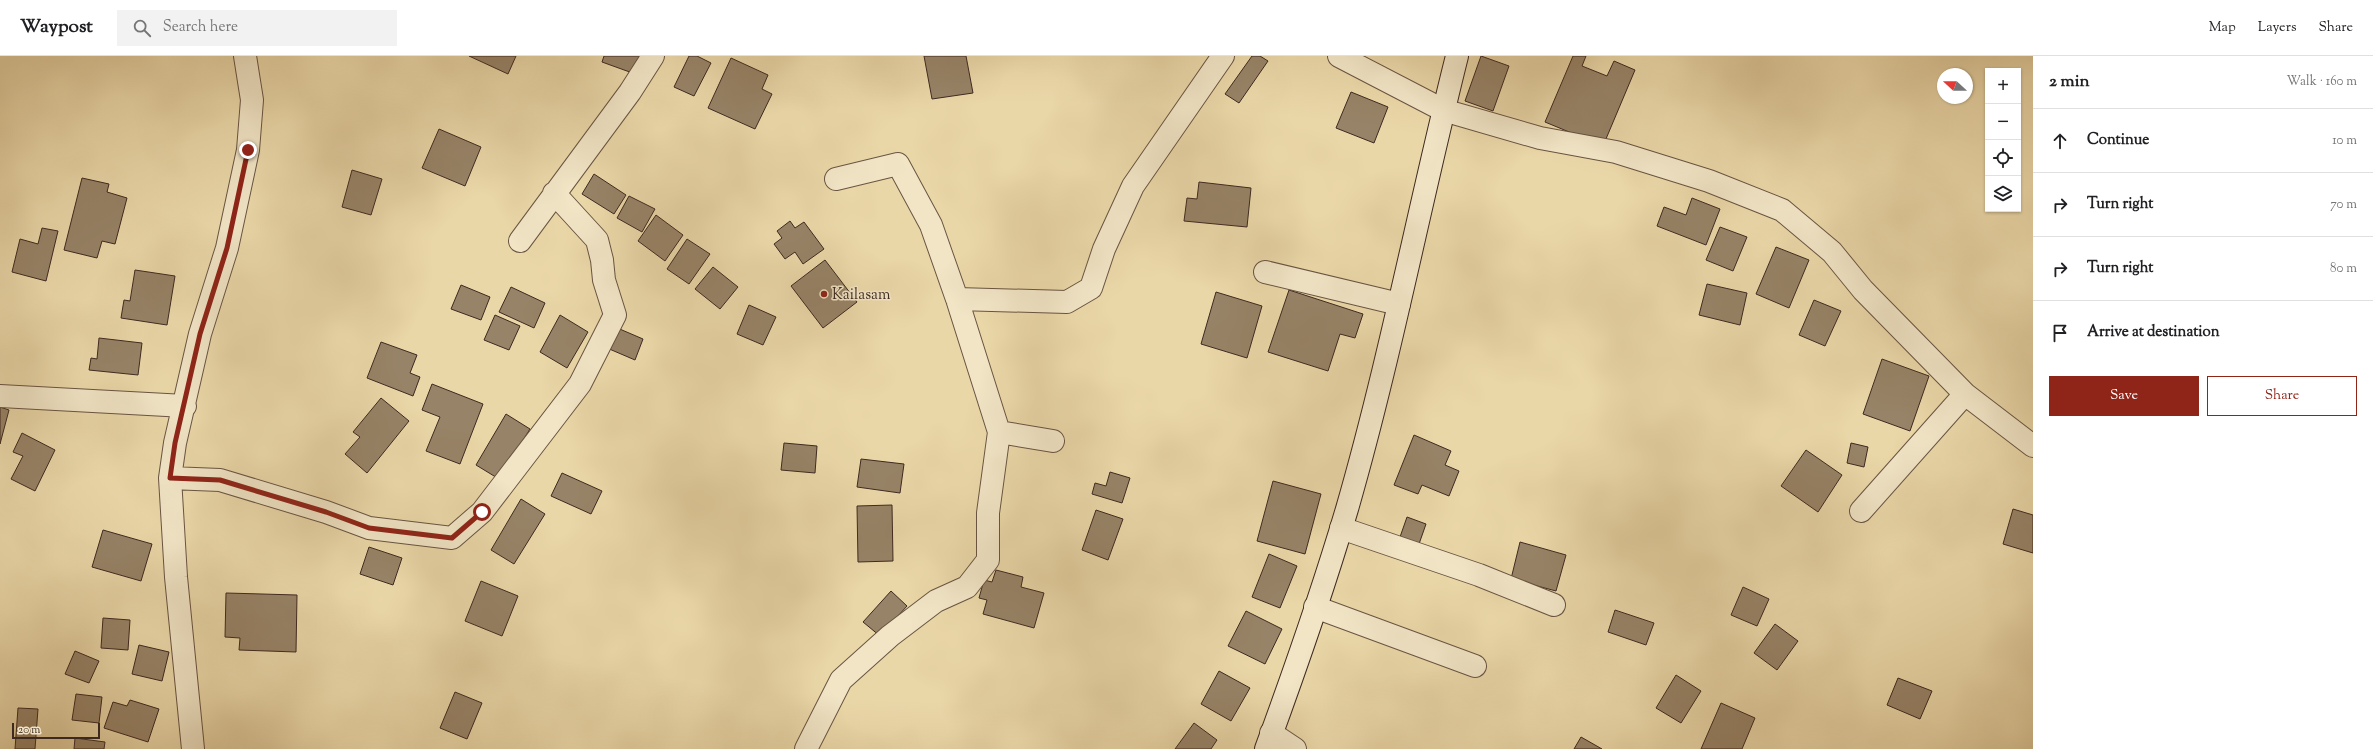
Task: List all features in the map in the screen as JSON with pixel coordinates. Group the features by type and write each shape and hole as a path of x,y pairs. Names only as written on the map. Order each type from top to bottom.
{"street":[{"path":"193,749 176,577 170,478 175,443 185,406 200,334 227,248 248,150 252,100 245,56"},
{"path":"520,240 630,92 653,56"},
{"path":"957,299 1067,302 1091,288 1104,249 1133,186 1223,56"},
{"path":"1339,56 1443,110 1540,138 1616,152 1709,181 1782,210 1832,252 1863,290 1965,394 2033,446"},
{"path":"1295,749 1268,741 1315,607 1340,528 1399,304 1443,110 1457,56"},
{"path":"806,749 841,680 890,636 936,601 967,587 988,560 988,513 999,432 957,299 931,225 898,164 836,179"},
{"path":"170,478 220,480 326,512 369,528 452,538 482,512 571,397 580,384 616,315 604,280 602,260 597,240 554,193"},
{"path":"1265,272 1399,304"},
{"path":"1861,511 1965,394"},
{"path":"0,396 185,406"},
{"path":"999,432 1054,441"},
{"path":"1340,528 1479,575 1554,605"},
{"path":"1315,607 1475,666"}],"building":[{"path":"469,56 516,56 508,74"},
{"path":"604,56 645,56 638,75 602,62"},
{"path":"689,56 697,56 711,63 694,96 674,87"},
{"path":"924,56 966,56 973,93 932,99"},
{"path":"1252,56 1260,56 1268,61 1239,103 1225,94"},
{"path":"1481,56 1509,66 1493,111 1465,101"},
{"path":"1573,56 1586,56 1582,66 1607,76 1614,61 1635,70 1603,146 1545,122"},
{"path":"731,58 768,75 762,89 772,94 755,129 708,108"},
{"path":"1351,92 1388,107 1374,143 1336,128"},
{"path":"439,129 481,147 465,186 422,168"},
{"path":"352,170 382,179 371,215 342,207"},
{"path":"594,174 626,195 614,214 582,194"},
{"path":"82,178 109,184 107,192 127,198 115,244 102,241 97,258 64,250"},
{"path":"1199,182 1251,188 1247,227 1184,221 1187,198 1197,199"},
{"path":"629,196 655,209 642,232 617,218"},
{"path":"1692,198 1720,209 1706,245 1657,226 1664,207 1686,215"},
{"path":"656,215 683,235 665,261 638,241"},
{"path":"790,221 795,228 804,222 824,249 803,264 795,252 785,259 774,244 782,238 777,231"},
{"path":"1720,227 1747,237 1733,271 1706,260"},
{"path":"42,228 58,231 46,281 12,272 20,239 38,244"},
{"path":"687,239 710,254 689,284 667,269"},
{"path":"1776,247 1809,260 1789,308 1756,294"},
{"name":"Kailasam","path":"825,260 857,302 823,328 791,286"},
{"path":"713,267 738,287 720,309 695,289"},
{"path":"135,270 175,276 167,325 121,318 124,300 130,301"},
{"path":"1707,284 1747,293 1740,325 1699,315"},
{"path":"461,285 490,297 481,320 451,309"},
{"path":"511,287 545,303 534,328 499,312"},
{"path":"1289,290 1363,314 1355,338 1340,334 1328,371 1268,352"},
{"path":"1216,292 1262,306 1247,358 1201,344"},
{"path":"1814,300 1841,311 1825,346 1799,335"},
{"path":"749,305 776,317 763,345 737,334"},
{"path":"495,315 520,326 509,350 484,340"},
{"path":"560,315 588,332 567,368 540,352"},
{"path":"615,327 643,339 635,360 607,348"},
{"path":"99,338 142,343 138,375 89,370 91,358 97,359"},
{"path":"381,342 417,355 410,373 420,377 413,396 367,378"},
{"path":"1882,359 1929,376 1910,431 1863,414"},
{"path":"432,384 483,404 460,464 426,451 440,417 422,410"},
{"path":"381,398 409,421 367,473 345,454 360,437 353,432"},
{"path":"0,407 9,410 0,444"},
{"path":"506,414 530,429 499,479 476,465"},
{"path":"22,433 55,450 35,491 11,479 23,456 13,452"},
{"path":"1414,435 1451,451 1445,465 1459,471 1449,496 1422,485 1418,494 1394,485"},
{"path":"784,443 817,446 815,473 781,470"},
{"path":"1851,443 1868,447 1864,467 1847,463"},
{"path":"1806,450 1842,475 1818,512 1781,486"},
{"path":"861,459 904,464 900,493 857,487"},
{"path":"1110,472 1130,478 1122,503 1092,494 1095,483 1106,486"},
{"path":"562,473 602,491 591,514 551,496"},
{"path":"1273,481 1321,494 1305,554 1257,541"},
{"path":"521,499 545,514 514,564 491,550"},
{"path":"892,505 893,561 858,562 857,506"},
{"path":"2013,509 2033,515 2033,553 2003,544"},
{"path":"1096,510 1123,519 1108,560 1082,550"},
{"path":"1407,517 1426,524 1419,544 1400,537"},
{"path":"103,530 152,544 141,581 92,567"},
{"path":"1520,542 1566,555 1556,591 1511,579"},
{"path":"369,547 402,558 393,585 360,574"},
{"path":"1269,554 1297,566 1280,608 1252,597"},
{"path":"996,570 1023,577 1021,587 1044,593 1034,628 983,614 987,600 979,598 984,580 992,582"},
{"path":"481,581 518,596 502,636 465,621"},
{"path":"1743,587 1769,599 1757,626 1731,615"},
{"path":"891,591 907,606 880,636 863,622"},
{"path":"226,593 297,595 296,652 239,650 240,638 225,637"},
{"path":"1615,610 1654,623 1646,645 1608,632"},
{"path":"1246,611 1282,629 1265,664 1228,646"},
{"path":"103,618 130,620 128,650 101,648"},
{"path":"1775,624 1798,641 1777,670 1754,653"},
{"path":"139,645 169,652 162,681 132,674"},
{"path":"75,651 99,661 89,683 65,674"},
{"path":"1219,671 1250,688 1231,721 1201,704"},
{"path":"1676,675 1701,691 1681,723 1656,708"},
{"path":"1898,678 1932,691 1920,719 1887,705"},
{"path":"455,692 482,703 467,739 440,728"},
{"path":"76,694 102,697 99,723 72,720"},
{"path":"130,700 159,709 148,742 104,728 113,702 127,706"},
{"path":"1721,703 1755,718 1742,749 1701,749"},
{"path":"18,708 38,709 35,749 15,749"},
{"path":"1194,723 1217,740 1211,749 1175,749"},
{"path":"1581,737 1602,749 1574,749"},
{"path":"75,738 105,742 104,749 74,749"}],"place":[{"name":"Kailasam","path":"824,294"}],"route":[{"path":"248,150 227,248 200,334 185,406 175,443 170,478 220,480 326,512 369,528 452,538 482,512"}]}
